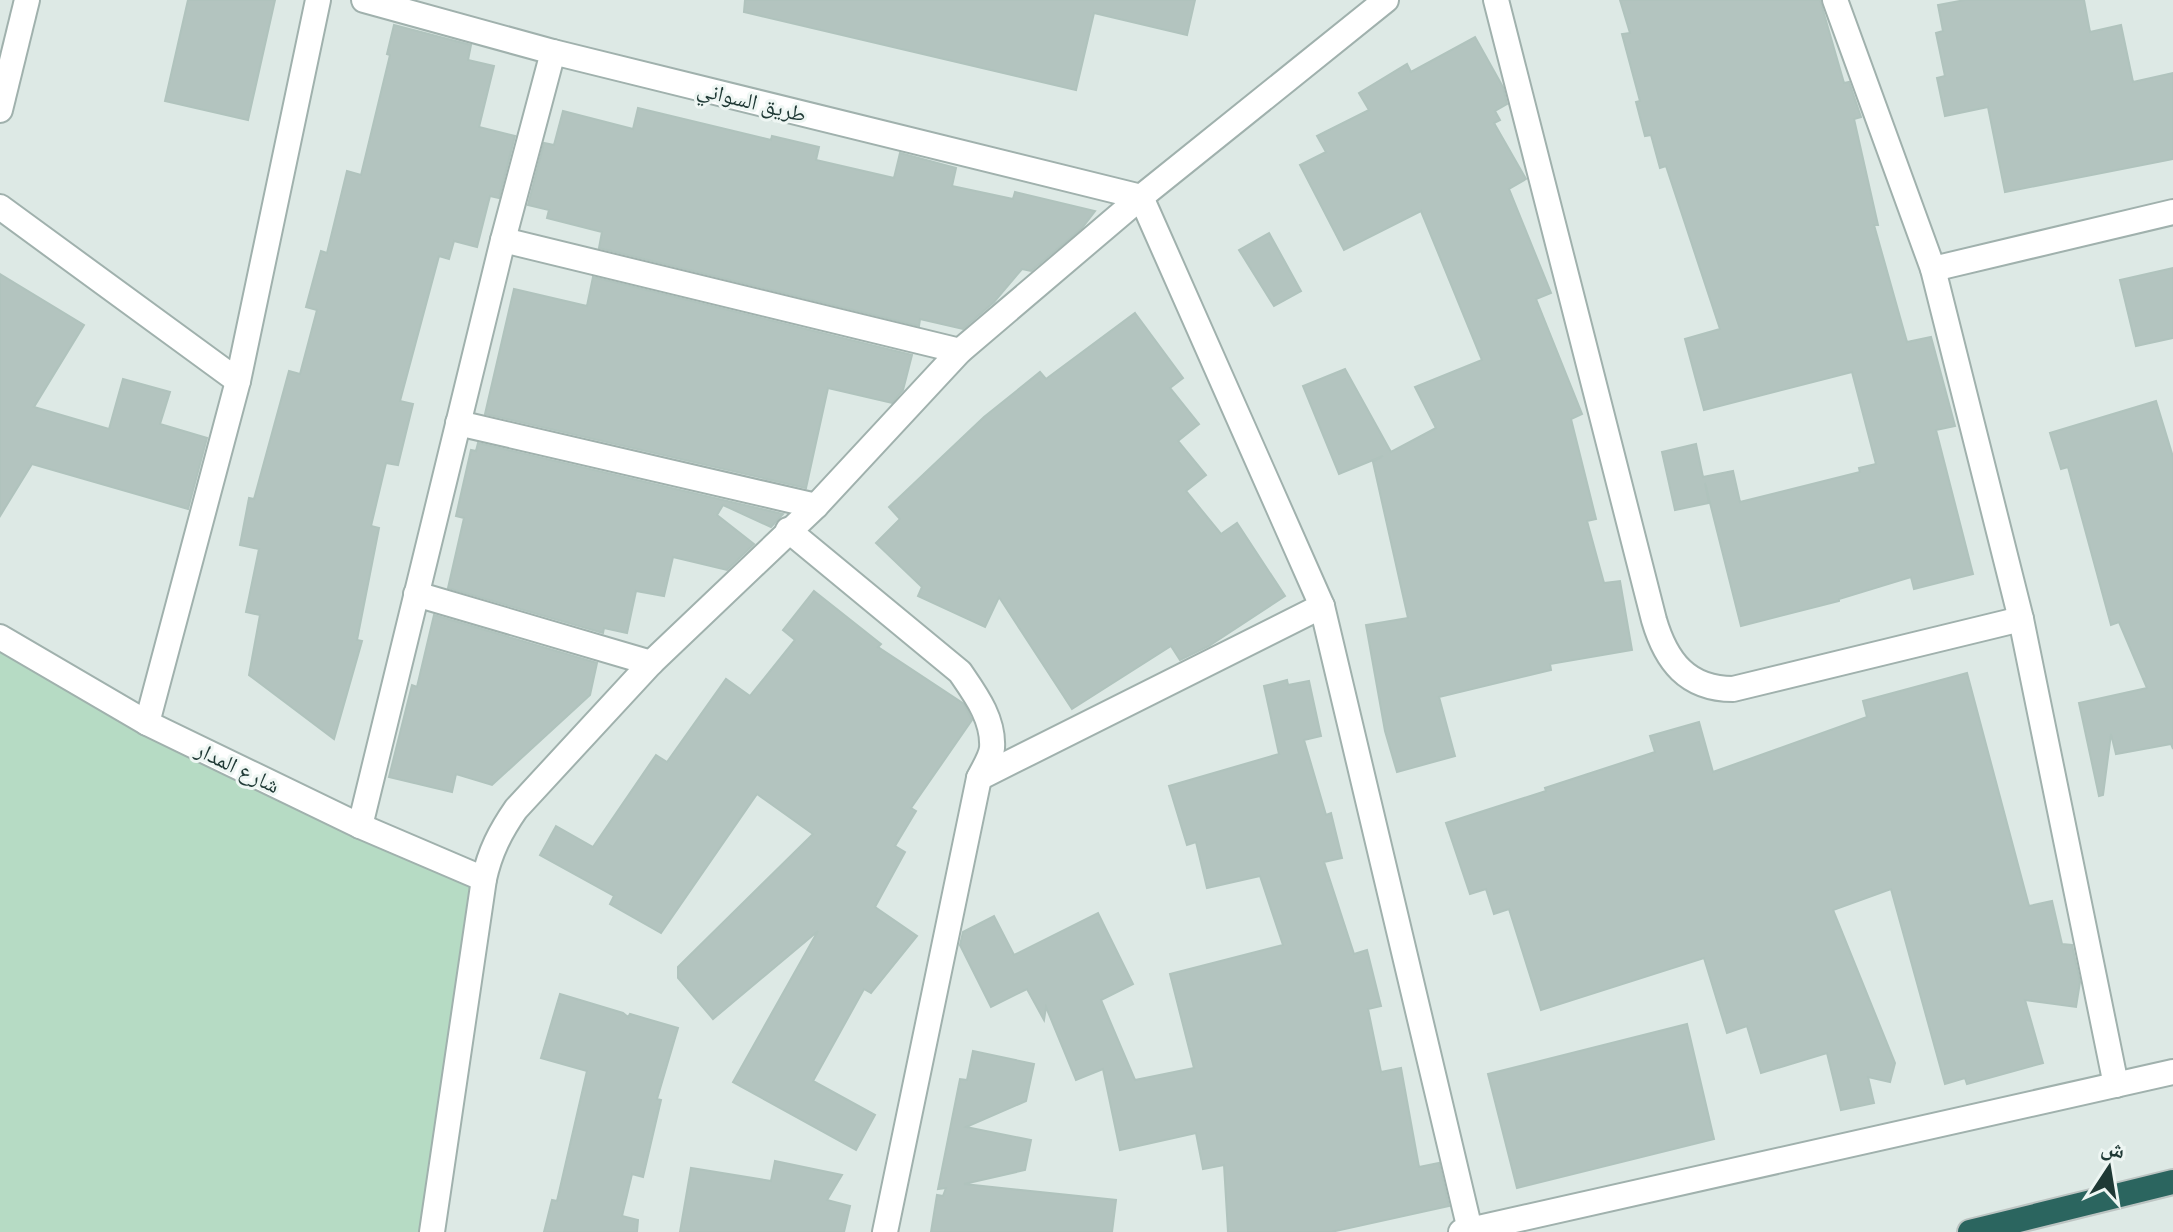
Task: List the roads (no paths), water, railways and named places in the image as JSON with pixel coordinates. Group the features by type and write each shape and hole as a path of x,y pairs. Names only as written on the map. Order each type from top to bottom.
{"highway":[{"path":"1970,1232 2173,1182"}],"street":[{"path":"0,110 27,0"},
{"path":"147,723 238,381 318,0"},
{"name":"طريق السواني","path":"364,0 553,52 1141,197"},
{"path":"432,1232 484,879 500,831 516,809 651,663 816,506 960,351 1141,197 1386,0"},
{"path":"1496,0 1654,620 1663,648 1678,667 1701,684 1716,689 1733,689 2021,619"},
{"path":"1835,0 1933,269 2021,619 2116,1085"},
{"path":"360,826 503,240 553,52"},
{"path":"1141,197 1322,606 1466,1231 2173,1072"},
{"path":"0,207 238,381"},
{"path":"1933,269 2173,212"},
{"path":"503,240 960,351"},
{"path":"458,423 816,506"},
{"path":"788,530 960,672 978,698 991,736 992,751 979,778 885,1232"},
{"path":"416,594 651,663"},
{"path":"979,778 1322,606"},
{"name":"شارع المدار","path":"0,637 147,723 360,826 484,879"}]}
